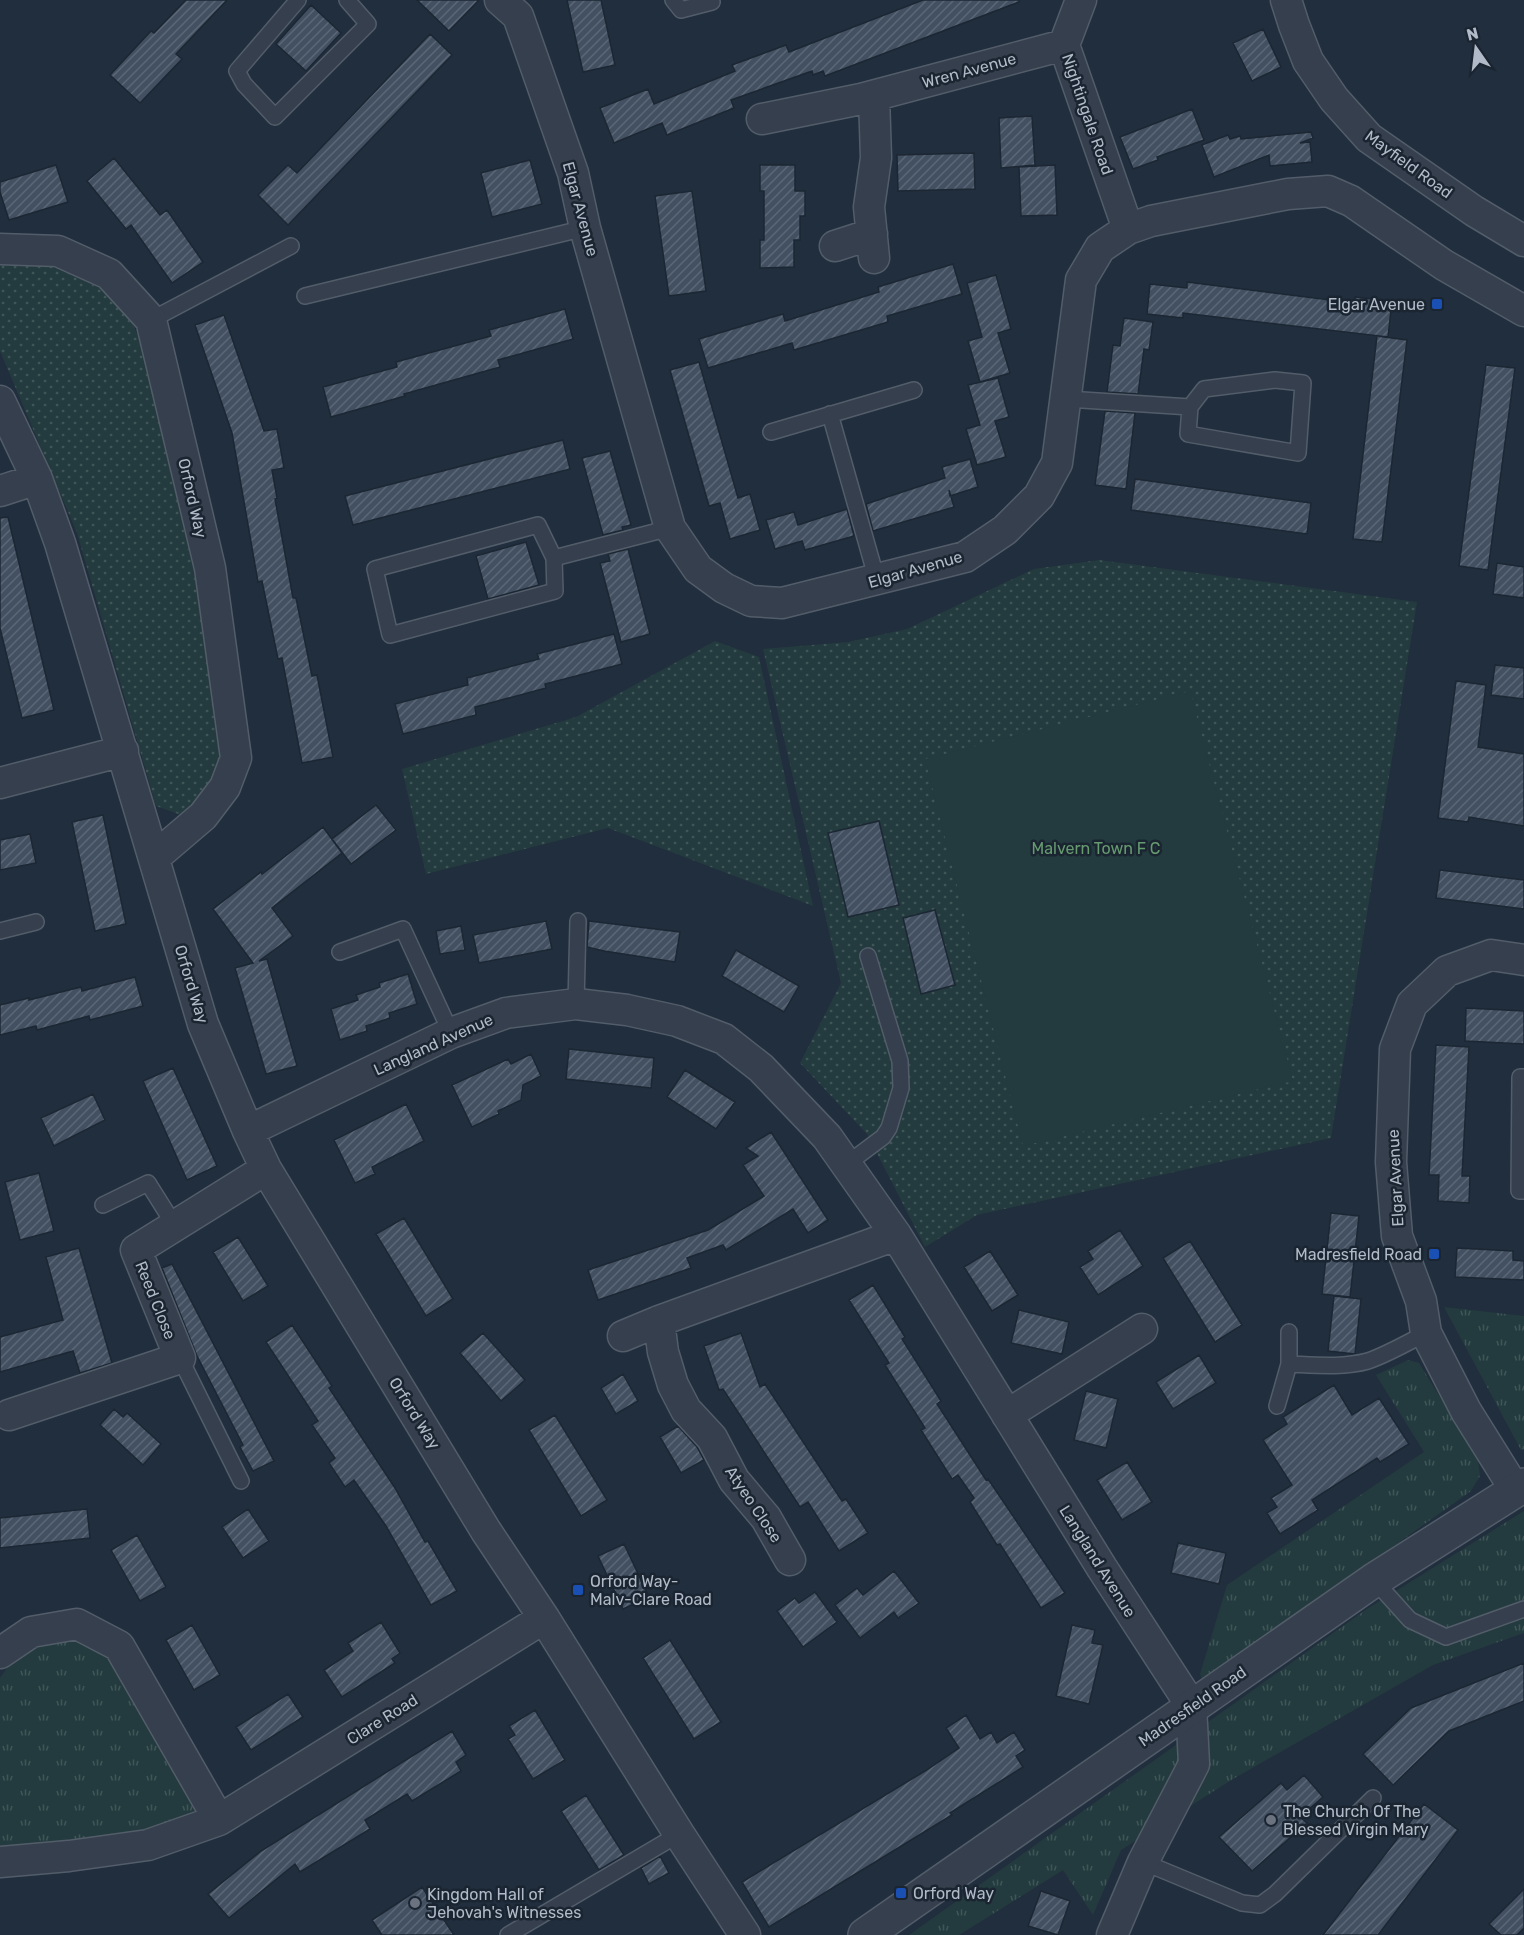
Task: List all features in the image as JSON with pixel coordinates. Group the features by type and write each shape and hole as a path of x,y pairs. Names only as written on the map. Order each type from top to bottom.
{"street":[{"name":"Nightingale Road","path":"1082,0 1064,45 1128,229"},
{"name":"Mayfield Road","path":"1286,0 1308,61 1334,99 1369,138 1474,211 1524,241"},
{"name":"Elgar Avenue","path":"504,1 518,16 573,173 585,228 670,528 698,569 724,588 751,601 782,603 965,556 1005,530 1039,496 1057,463 1081,280 1100,248 1128,229 1151,221 1288,194 1328,191 1351,201 1444,265 1524,311"},
{"name":"Wren Avenue","path":"762,119 874,96 1064,45"},
{"path":"835,246 873,246 869,207 876,158 874,96"},
{"name":"Orford Way","path":"0,249 58,251 109,274 151,320 210,568 236,758 225,787 203,816 155,857"},
{"name":"Orford Way","path":"0,401 37,479 60,543 203,1024 266,1169 486,1531 544,1618 745,1935"},
{"path":"0,491 37,479"},
{"path":"0,783 123,751"},
{"name":"Elgar Avenue","path":"1520,1488 1466,1411 1426,1333 1421,1301 1397,1236 1390,1162 1395,1049 1412,1005 1447,971 1491,955 1524,960"},
{"name":"Langland Avenue","path":"248,1131 451,1033 506,1013 576,1004 627,1010 677,1021 724,1039 761,1068 827,1137 848,1164 896,1235 1102,1568 1191,1706"},
{"name":"Reed Close","path":"9,1415 180,1358 136,1250 266,1169"},
{"path":"623,1336 896,1235"},
{"name":"Atyeo Close","path":"659,1321 663,1352 673,1385 686,1410 712,1438 734,1480 766,1518 790,1560"},
{"path":"1007,1415 1142,1329"},
{"name":"Madresfield Road","path":"865,1935 1374,1580 1520,1488"},
{"name":"Clare Road","path":"0,1862 69,1856 148,1845 219,1820 544,1618"},
{"path":"0,1653 31,1632 77,1624 119,1647 153,1701 219,1820"},
{"path":"1112,1935 1143,1862 1194,1764 1191,1706"}],"lane":[{"path":"298,0 237,71 244,84 275,117 368,24 346,0"},
{"path":"673,0 681,10 712,2"},
{"path":"305,296 585,228"},
{"path":"151,320 291,246"},
{"path":"1275,380 1303,383 1298,453 1188,434 1190,407 1204,389 1275,380"},
{"path":"771,432 914,390"},
{"path":"1067,399 1190,407"},
{"path":"830,414 877,580"},
{"path":"538,525 554,558 555,591 390,635 375,569 538,525"},
{"path":"554,558 670,528"},
{"path":"576,1004 578,921"},
{"path":"0,931 36,922"},
{"path":"340,952 403,929 451,1033"},
{"path":"848,1164 883,1137 889,1128 900,1088 900,1061 868,956"},
{"path":"1524,1077 1520,1077 1519,1191 1524,1191"},
{"path":"103,1205 148,1183 175,1226"},
{"path":"1277,1406 1289,1364 1289,1332"},
{"path":"1289,1364 1325,1366 1365,1362 1426,1333"},
{"path":"180,1358 241,1481"},
{"path":"1374,1580 1410,1620 1446,1637 1524,1609"},
{"path":"1143,1862 1242,1903 1260,1905 1275,1894 1373,1798"},
{"path":"508,1935 679,1834"}],"green space":[{"path":"9,259 57,268 100,288 133,325 156,375 162,433 212,650 228,757 203,797 184,816 156,806 77,533 0,351 0,266"},
{"name":"Malvern Town F C","path":"1099,560 1417,602 1331,1138 977,1215 925,1247 867,1134 800,1063 841,983 763,649 848,642 907,629 1034,569"},
{"path":"715,641 759,657 813,906 608,828 426,874 402,769 576,717"},
{"path":"1190,691 1293,1081 1023,1146 925,759"},
{"path":"1444,1307 1524,1316 1524,1449 1521,1450"},
{"path":"1408,1360 1419,1363 1478,1459 1480,1476 1471,1491 1203,1682 1200,1674 1227,1585 1424,1452 1376,1375"},
{"path":"1524,1511 1524,1633 1433,1665 1233,1779 1121,1850 1093,1915 1063,1870 959,1935 909,1935 1367,1609"},
{"path":"72,1636 106,1648 194,1794 195,1810 184,1821 127,1836 0,1848 0,1678 30,1643"}],"building":[{"path":"186,0 227,0 176,54 182,59 140,103 110,75 151,31 154,33"},
{"path":"417,0 479,0 449,31"},
{"path":"567,0 601,0 615,65 583,72"},
{"path":"923,0 1019,0 1019,2 825,76 823,71 813,75 812,71 731,100 734,108 667,135 662,123 614,143 600,108 648,89 654,104 735,71 732,65 786,45 789,52"},
{"path":"311,5 341,33 306,71 276,44"},
{"path":"1263,29 1281,67 1252,81 1233,43"},
{"path":"430,34 452,55 288,225 258,195 288,165 297,173"},
{"path":"1192,109 1204,140 1157,157 1158,160 1133,169 1120,137"},
{"path":"1032,116 1035,165 1001,168 999,118"},
{"path":"1311,132 1313,138 1300,143 1310,142 1312,162 1270,166 1269,155 1214,177 1202,145 1228,135 1230,139 1240,136 1241,139"},
{"path":"974,153 975,189 898,191 897,155"},
{"path":"114,158 160,215 167,210 203,262 172,283 131,225 126,229 87,181"},
{"path":"530,160 542,204 492,217 481,173"},
{"path":"56,165 68,202 9,220 0,192 0,182"},
{"path":"760,165 795,165 795,191 805,191 805,216 800,216 800,240 794,240 794,267 760,268 760,240 764,240 764,191 760,191"},
{"path":"1055,165 1057,215 1021,216 1019,167"},
{"path":"692,191 706,291 669,296 655,196"},
{"path":"953,264 962,294 887,316 888,322 794,350 792,343 708,368 699,339 783,314 785,321 879,292 878,287"},
{"path":"996,275 1011,329 998,333 1010,373 980,382 968,341 982,337 967,283"},
{"path":"1187,282 1354,303 1355,297 1392,301 1388,337 1183,313 1183,318 1147,314 1150,284 1187,288"},
{"path":"565,309 573,339 498,360 500,367 331,417 323,387 397,367 396,362 491,336 489,330"},
{"path":"224,315 264,431 277,429 284,468 272,470 277,498 275,499 293,598 296,598 312,676 317,675 333,757 302,763 282,658 278,659 262,581 258,582 232,433 195,325"},
{"path":"1124,318 1153,322 1149,350 1144,349 1138,394 1107,392 1113,345 1120,346"},
{"path":"1377,336 1407,340 1382,542 1353,539"},
{"path":"699,362 738,498 750,494 760,530 730,539 720,503 709,506 670,370"},
{"path":"1486,365 1515,368 1488,570 1459,566"},
{"path":"998,378 1009,417 995,421 1006,457 977,465 966,429 980,425 968,385"},
{"path":"1105,411 1135,413 1126,489 1095,485"},
{"path":"563,440 570,469 353,525 345,496"},
{"path":"610,451 631,525 622,527 623,530 603,535 582,458"},
{"path":"970,459 978,487 951,496 954,507 873,531 866,504 945,478 942,467"},
{"path":"1135,479 1311,503 1307,534 1131,510"},
{"path":"847,509 854,536 805,550 802,541 775,549 766,520 794,512 798,525"},
{"path":"8,517 54,710 22,718 0,628 0,518"},
{"path":"526,542 539,585 488,599 476,556"},
{"path":"628,549 650,634 621,642 600,563 610,561 608,554"},
{"path":"1497,563 1524,567 1524,598 1493,594"},
{"path":"614,634 622,664 545,684 546,688 475,707 476,715 403,734 395,704 468,685 467,678 539,659 537,654"},
{"path":"1495,665 1524,668 1524,699 1491,695"},
{"path":"1456,681 1486,685 1478,747 1524,754 1524,826 1469,817 1468,822 1438,818"},
{"path":"376,805 396,830 351,864 332,839"},
{"path":"103,815 126,924 95,931 72,822"},
{"path":"879,821 899,905 848,917 828,833"},
{"path":"323,827 342,853 272,908 293,936 259,961 267,959 297,1066 266,1074 235,968 253,963 213,909"},
{"path":"30,834 36,863 0,870 0,840"},
{"path":"1440,870 1524,880 1524,909 1436,898"},
{"path":"935,910 955,985 921,994 903,918"},
{"path":"546,921 552,949 479,963 473,935"},
{"path":"589,921 680,932 675,962 587,947"},
{"path":"461,926 465,950 440,954 436,931"},
{"path":"736,950 799,986 784,1012 722,976"},
{"path":"408,974 417,1004 389,1013 390,1018 366,1026 367,1031 340,1040 331,1009 358,1000 356,995 380,987 379,983"},
{"path":"135,977 143,1006 90,1020 89,1016 37,1030 36,1026 0,1035 0,1005 81,987 82,991"},
{"path":"1466,1008 1524,1011 1524,1044 1465,1041"},
{"path":"1436,1045 1469,1047 1462,1176 1470,1176 1469,1203 1438,1201 1439,1175 1429,1175"},
{"path":"569,1049 654,1058 651,1088 566,1079"},
{"path":"531,1054 541,1076 523,1085 521,1100 472,1127 452,1085 508,1059 511,1064"},
{"path":"173,1068 217,1166 187,1180 143,1081"},
{"path":"685,1070 735,1102 716,1129 667,1097"},
{"path":"93,1094 105,1120 54,1146 41,1118"},
{"path":"406,1104 424,1141 372,1167 375,1174 355,1183 334,1140"},
{"path":"771,1132 828,1220 808,1233 793,1209 726,1250 723,1245 687,1258 691,1268 598,1300 588,1270 708,1230 764,1196 743,1165 758,1156 746,1148"},
{"path":"39,1173 54,1231 20,1240 5,1182"},
{"path":"1331,1213 1359,1216 1350,1297 1322,1294"},
{"path":"404,1218 453,1299 426,1316 376,1234"},
{"path":"1120,1230 1143,1266 1098,1295 1080,1267 1093,1259 1088,1251"},
{"path":"238,1237 268,1286 243,1301 213,1252"},
{"path":"1190,1241 1242,1325 1215,1342 1163,1258"},
{"path":"79,1248 112,1363 80,1373 73,1351 0,1372 0,1337 63,1320 46,1257"},
{"path":"1457,1248 1513,1251 1513,1260 1524,1261 1524,1280 1455,1277"},
{"path":"990,1251 1018,1295 992,1311 964,1267"},
{"path":"172,1264 274,1461 253,1471 240,1447 243,1445 197,1356 162,1268"},
{"path":"873,1285 905,1337 902,1339 941,1401 937,1404 986,1480 988,1479 1065,1593 1041,1608 970,1502 974,1498 958,1475 952,1479 921,1430 925,1428 885,1365 889,1363 849,1300"},
{"path":"1334,1296 1361,1299 1355,1354 1328,1351"},
{"path":"1019,1310 1069,1322 1062,1354 1011,1343"},
{"path":"292,1325 332,1386 329,1388 395,1488 425,1542 428,1541 457,1591 431,1605 386,1526 354,1480 345,1487 329,1463 335,1458 312,1425 318,1421 266,1342"},
{"path":"483,1333 525,1380 501,1401 460,1353"},
{"path":"741,1333 760,1387 765,1384 842,1501 846,1499 868,1533 839,1551 808,1502 800,1507 723,1389 719,1390 704,1346"},
{"path":"1199,1355 1216,1383 1173,1409 1156,1382"},
{"path":"623,1374 638,1401 616,1414 601,1388"},
{"path":"1334,1385 1352,1415 1379,1398 1409,1444 1380,1462 1377,1458 1312,1500 1318,1510 1280,1534 1267,1513 1277,1507 1271,1498 1292,1485 1263,1440 1287,1424 1283,1417"},
{"path":"1086,1391 1118,1399 1106,1448 1074,1440"},
{"path":"114,1409 123,1417 127,1413 161,1444 143,1465 100,1425"},
{"path":"555,1415 607,1500 581,1516 529,1430"},
{"path":"678,1426 697,1447 704,1460 681,1473 660,1437"},
{"path":"1127,1462 1152,1502 1122,1520 1097,1480"},
{"path":"87,1509 90,1538 0,1548 0,1518"},
{"path":"248,1509 269,1541 243,1558 222,1527"},
{"path":"137,1535 166,1587 140,1601 111,1550"},
{"path":"1178,1543 1226,1553 1219,1584 1171,1573"},
{"path":"624,1544 649,1597 623,1609 598,1556"},
{"path":"894,1571 919,1603 898,1618 894,1612 860,1638 835,1605 857,1588 863,1595"},
{"path":"815,1592 837,1622 803,1647 777,1611 795,1598 799,1603"},
{"path":"381,1622 400,1653 392,1659 395,1663 342,1697 324,1670 353,1651 348,1643"},
{"path":"192,1625 220,1675 194,1690 166,1640"},
{"path":"1072,1625 1095,1630 1092,1643 1103,1645 1089,1704 1056,1696"},
{"path":"670,1640 721,1722 694,1739 643,1658"},
{"path":"1524,1663 1524,1701 1449,1731 1393,1785 1363,1754 1411,1708"},
{"path":"288,1694 303,1717 251,1750 236,1727"},
{"path":"535,1710 565,1760 533,1779 508,1739 515,1735 509,1726"},
{"path":"966,1715 980,1739 991,1732 997,1743 1014,1732 1025,1750 1016,1756 1023,1767 950,1813 952,1815 769,1927 742,1882 959,1748 946,1728"},
{"path":"452,1731 466,1755 456,1762 461,1771 412,1801 407,1794 365,1820 370,1829 300,1872 295,1864 229,1918 208,1894 261,1851"},
{"name":"The Church Of The Blessed Virgin Mary","path":"1304,1775 1323,1797 1300,1817 1307,1823 1252,1871 1219,1837 1281,1783 1287,1790"},
{"path":"586,1795 624,1855 599,1870 561,1811"},
{"path":"1424,1804 1458,1830 1378,1935 1323,1935"},
{"path":"660,1856 669,1873 649,1884 641,1868"},
{"name":"Kingdom Hall of Jehovah's Witnesses","path":"422,1887 454,1935 382,1935 372,1920"},
{"path":"1524,1889 1524,1928 1517,1935 1501,1935 1489,1924"},
{"path":"1041,1891 1070,1901 1058,1935 1028,1926"}],"place":[{"name":"Elgar Avenue","path":"1437,304"},
{"name":"Madresfield Road","path":"1434,1254"},
{"name":"Orford Way- Malv-Clare Road","path":"578,1590"},
{"name":"The Church Of The Blessed Virgin Mary","path":"1271,1820"},
{"name":"Orford Way","path":"901,1893"},
{"name":"Kingdom Hall of Jehovah's Witnesses","path":"415,1903"}]}
